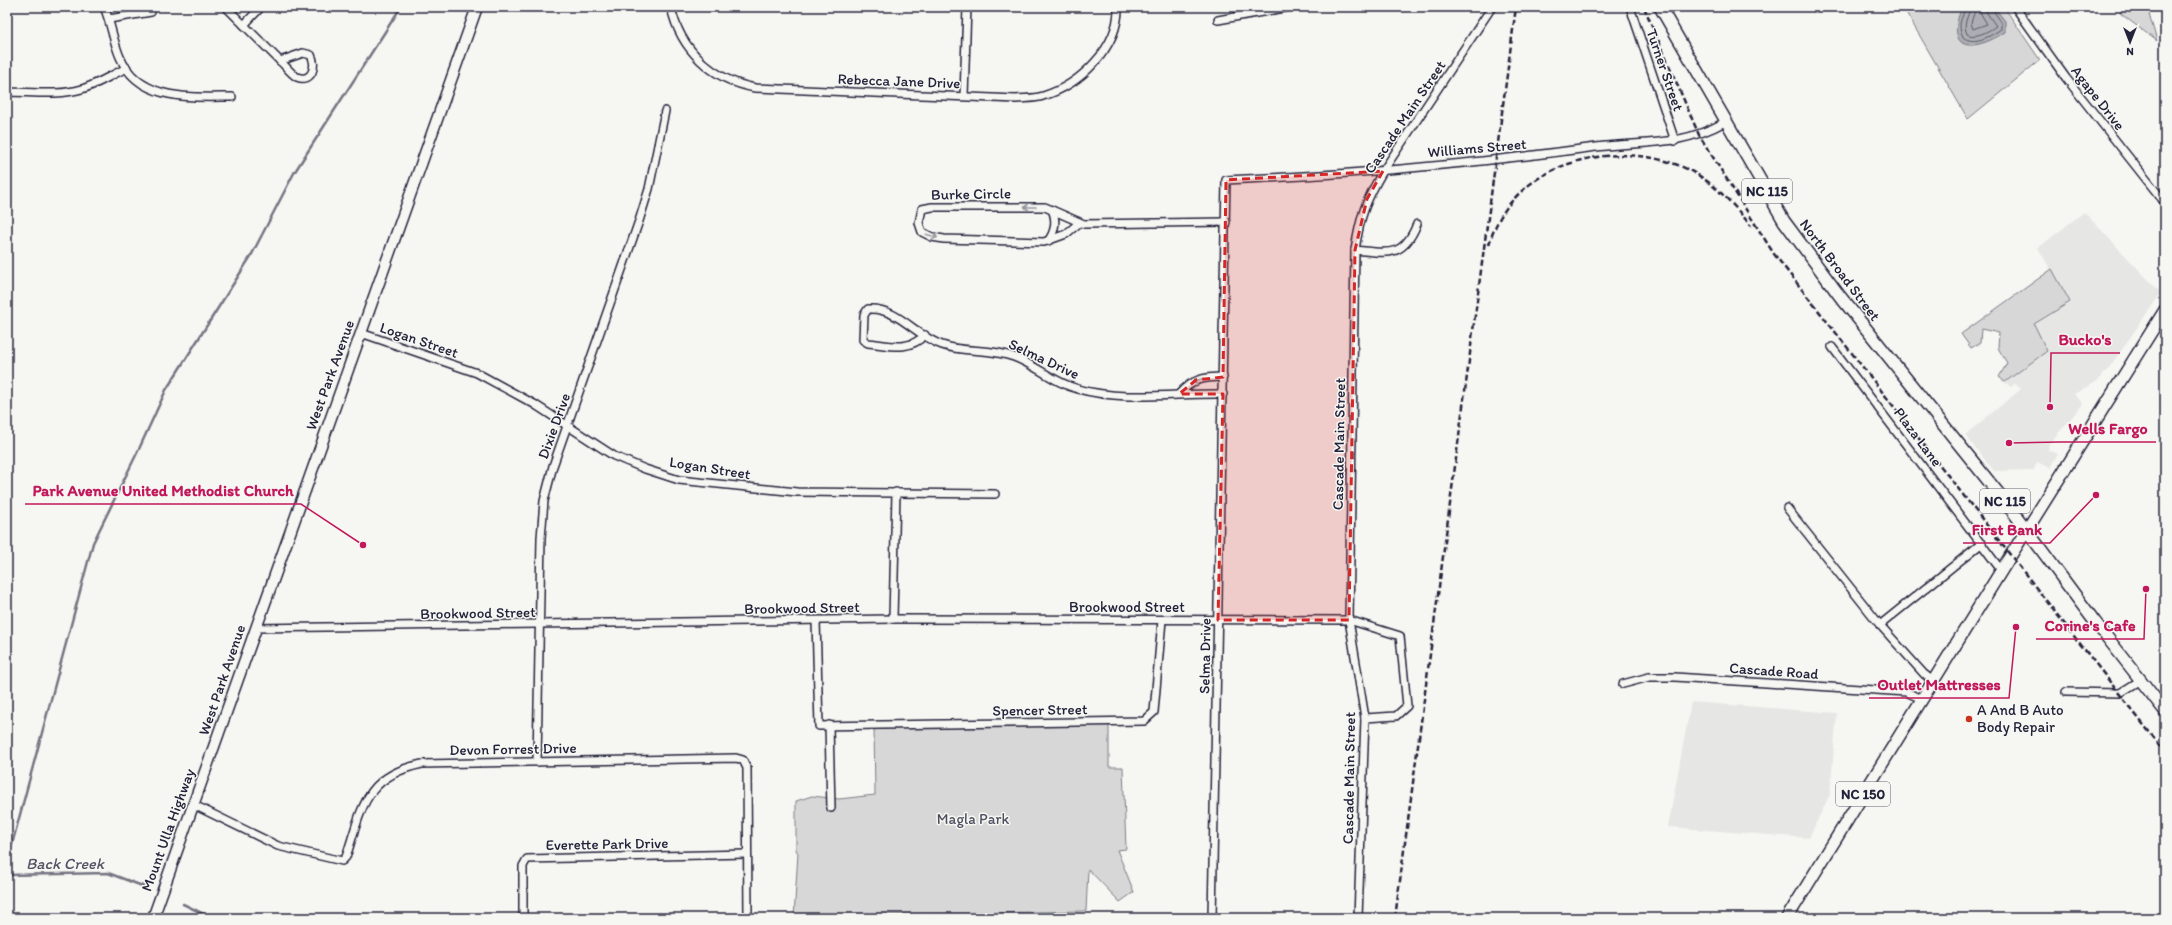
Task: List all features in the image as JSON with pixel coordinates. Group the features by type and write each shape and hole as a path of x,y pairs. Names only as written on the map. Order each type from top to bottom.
{"main road":[{"name":"West Park Avenue","path":"212,752 477,7"},
{"name":"North Broad Street","path":"1660,7 1725,122 1784,221 1834,289 2026,530"},
{"name":"NC 150","path":"1787,918 2001,570 2165,310"},
{"name":"NC 115","path":"2026,530 2165,711"},
{"name":"Mount Ulla Highway","path":"153,918 192,804 212,752"}],"street":[{"path":"104,7 120,58 126,68 142,84 157,92 176,96 232,97"},
{"path":"226,7 244,25 280,61 295,76 302,78 309,76 314,70 315,62 311,55 302,53 280,61"},
{"path":"244,25 261,7"},
{"name":"Rebecca Jane Drive","path":"671,7 675,24 682,38 701,62 721,77 739,85 755,88 1016,99 1043,96 1069,83 1091,67 1105,50 1115,30 1118,7"},
{"path":"964,96 967,7"},
{"path":"1218,20 1290,7"},
{"name":"Cascade Main Street","path":"1358,918 1365,718 1349,620 1355,250 1360,221 1367,199 1383,170 1475,36 1492,7"},
{"name":"Turner Street","path":"1630,7 1675,141"},
{"name":"Agape Drive","path":"2014,7 2066,78 2165,203"},
{"path":"109,19 151,12"},
{"path":"7,92 57,92 80,90 98,83 126,68"},
{"name":"Dixie Drive","path":"537,762 539,625 544,502 553,466 620,278 649,190 665,111"},
{"name":"Williams Street","path":"1226,180 1495,161 1602,147 1675,141 1699,135 1725,122"},
{"name":"Selma Drive","path":"1212,918 1226,180"},
{"name":"Burke Circle","path":"1080,223 1066,234 1048,241 932,238 920,229 919,214 922,209 932,207 1045,207 1080,223 1226,222"},
{"path":"1048,241 1054,226 1055,216 1052,210"},
{"path":"1355,250 1384,253 1396,251 1405,246 1412,238 1417,224"},
{"name":"Selma Drive","path":"925,335 916,344 906,346 868,343 862,340 864,315 868,309 879,308 894,315 941,345 1001,352 1016,357 1060,383 1096,394 1223,394"},
{"name":"Logan Street","path":"360,333 476,373 502,385 614,456 645,469 679,480 797,492 995,494"},
{"name":"Plaza Lane","path":"1832,347 2001,570"},
{"path":"1179,394 1187,384 1196,380 1223,376"},
{"path":"893,619 896,492"},
{"path":"1787,508 1880,624 1924,674 1933,681"},
{"path":"1880,624 1982,544"},
{"name":"Brookwood Street","path":"256,628 893,619 1349,620 1400,636 1407,706 1396,716 1365,718"},
{"name":"Spencer Street","path":"829,726 1144,721 1154,712 1162,620"},
{"path":"816,621 819,726 829,726 831,808"},
{"name":"Cascade Road","path":"1623,684 1649,677 1675,677 1906,692 1922,699"},
{"path":"2066,692 2120,693 2141,680"},
{"name":"Devon Forrest Drive","path":"192,804 278,846 342,861 346,858 364,802 377,784 388,775 402,768 422,764 736,758 742,760 747,768 748,918"},
{"name":"Everette Park Drive","path":"523,918 523,866 527,859 747,854"}],"highlighted area":[{"path":"1383,171 1367,199 1355,250 1349,620 1218,620 1223,394 1179,394 1196,380 1223,377 1226,180"}],"shaded area":[{"path":"2084,212 2161,293 2109,368 2097,381 2074,394 2083,404 2049,444 2048,450 2058,454 2050,468 2037,462 2034,470 1994,471 1965,435 2021,389 2015,384 2011,387 2005,382 2046,351 2034,324 2070,302 2038,248"},
{"path":"1691,702 1837,713 1830,794 1809,838 1668,827"}],"green space":[{"path":"1903,7 2004,7 2040,60 1968,119"},
{"path":"2119,7 2147,7 2157,41 2121,14"},
{"path":"2052,269 2070,302 2034,324 2047,351 2005,382 1999,377 2007,363 1998,348 1999,333 1981,329 1980,343 1971,348 1961,334"},
{"name":"Magla Park","path":"1109,722 1109,767 1123,767 1126,849 1117,850 1134,892 1120,902 1088,869 1086,911 794,917 798,853 796,850 796,801 812,796 839,799 875,795 874,725"}],"water":[{"path":"1962,7 1994,7 2005,21 2005,32 1982,43 1973,45 1961,42 1958,37 1957,25"}],"waterway":[{"path":"7,863 93,543 166,390 251,256 294,173 401,7"},
{"name":"Back Creek","path":"7,875 108,873 145,887"},
{"name":"Back Creek","path":"183,904 212,918"}],"railway":[{"path":"1395,918 1516,7"},
{"path":"1644,7 1699,135 1774,254 2165,752"},
{"path":"1489,245 1500,218 1517,196 1538,179 1563,166 1591,158 1619,155 1648,157 1675,164 1687,169 1708,182 1727,198 1751,226"}],"place":[{"name":"Bucko's","path":"2050,407"},
{"name":"Wells Fargo","path":"2009,443"},
{"name":"First Bank","path":"2096,495"},
{"name":"Park Avenue United Methodist Church","path":"363,545"},
{"name":"Corine's Cafe","path":"2146,589"},
{"name":"Outlet Mattresses","path":"2016,627"},
{"name":"A And B Auto Body Repair","path":"1969,719"}]}
